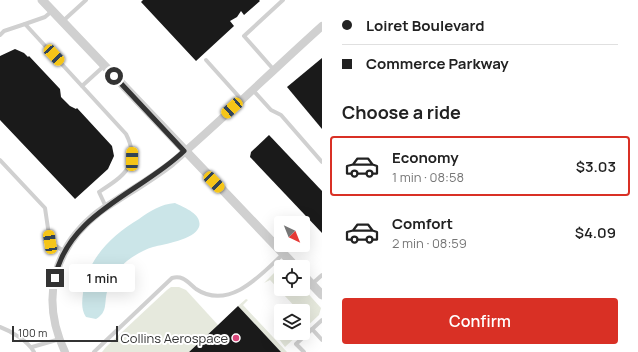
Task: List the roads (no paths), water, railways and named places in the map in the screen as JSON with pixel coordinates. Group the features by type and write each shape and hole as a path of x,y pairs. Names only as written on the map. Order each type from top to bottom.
{"street":[{"path":"42,0 184,151 290,260"},
{"path":"65,352 54,323 53,287 57,268 78,232 106,208 172,163 322,26"},
{"path":"312,284 322,295"}],"lane":[{"path":"62,22 86,0"},
{"path":"274,70 244,36 282,0"},
{"path":"0,35 4,31 45,17 52,11"},
{"path":"25,24 126,134 132,150 132,159 124,173 99,192 106,208"},
{"path":"206,60 241,99"},
{"path":"82,86 104,66"},
{"path":"252,89 271,110 281,114 322,162"},
{"path":"0,160 44,208 50,242 65,252"},
{"path":"94,352 172,278 178,277 185,279 196,289 211,297 230,293 250,285 284,254"},
{"path":"312,284 322,275"},
{"path":"304,352 296,344 322,320"},
{"path":"0,327 32,347 34,352"},
{"path":"312,329 322,340"},
{"path":"32,347 60,339"}],"water":[{"path":"175,203 192,212 198,218 199,227 196,231 178,241 147,249 127,261 119,269 110,283 105,307 100,316 96,319 86,317 83,311 82,302 85,281 95,259 102,250 119,233 147,213 160,206"}],"place":[{"name":"Collins Aerospace","path":"236,338"}]}
